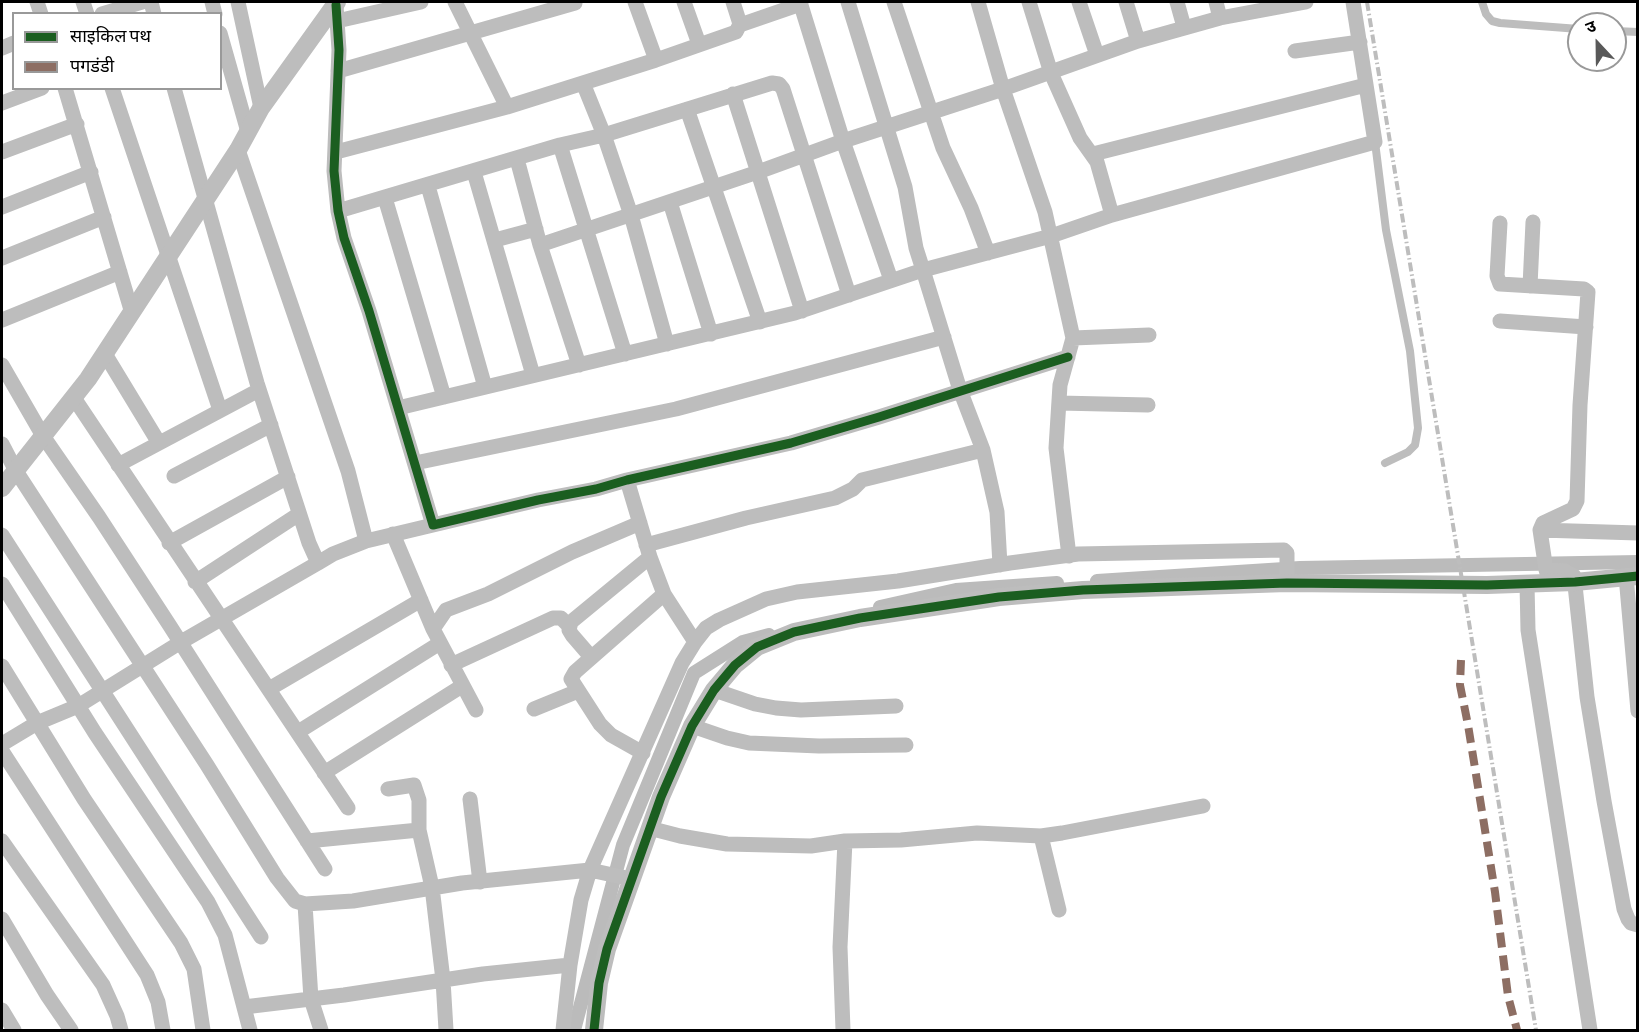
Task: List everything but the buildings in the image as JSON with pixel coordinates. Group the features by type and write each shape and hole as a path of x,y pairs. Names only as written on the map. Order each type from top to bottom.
{"street":[{"path":"108,12 141,2"},
{"path":"238,2 261,108"},
{"path":"2,488 74,398 105,354 238,150 261,108 337,9 421,2"},
{"path":"455,2 507,106"},
{"path":"635,2 656,60"},
{"path":"684,2 699,44"},
{"path":"733,2 740,25"},
{"path":"848,2 888,126 905,188 922,270 960,390 983,450 997,512 1000,565"},
{"path":"894,2 943,148 971,208 987,253"},
{"path":"978,2 1003,89 1046,212 1073,338 1060,385 1056,448 1069,556"},
{"path":"1029,2 1051,73 1080,138 1093,154 1112,215"},
{"path":"1079,2 1097,55"},
{"path":"1126,2 1138,41"},
{"path":"1177,2 1184,27"},
{"path":"1216,2 1220,18"},
{"path":"540,246 843,141 1051,73 1138,41 1220,18 1286,3 1306,2"},
{"path":"398,408 802,311 922,270 1051,236 1112,215 1375,142 1353,2"},
{"path":"338,71 575,3"},
{"path":"336,152 507,106 656,60 736,32 740,25 800,3 843,141 891,280"},
{"path":"337,9 335,193 338,211 344,238 433,525"},
{"path":"222,40 248,132"},
{"path":"1295,51 1360,42"},
{"path":"583,83 604,135 631,215 667,344"},
{"path":"338,211 560,145 604,135 732,94 771,83 779,84 783,89 849,295"},
{"path":"1093,154 1366,85"},
{"path":"2,103 37,90"},
{"path":"66,90 132,313"},
{"path":"113,90 220,411"},
{"path":"175,90 259,390 299,514 318,563"},
{"path":"732,94 802,311"},
{"path":"687,109 760,322"},
{"path":"2,152 77,124"},
{"path":"560,145 626,354"},
{"path":"238,150 348,471 366,540"},
{"path":"517,159 540,246 579,365"},
{"path":"2,207 91,172"},
{"path":"474,172 533,375"},
{"path":"428,186 485,387"},
{"path":"385,198 444,397"},
{"path":"670,202 711,334"},
{"path":"2,258 104,217"},
{"path":"1530,286 1533,222"},
{"path":"1500,223 1498,283 1586,290 1588,296 1580,405 1577,501 1573,509 1543,523 1540,530 1545,568 1550,571 1571,573 1575,582 1587,697 1604,801 1624,909 1628,920 1638,926"},
{"path":"495,240 536,230"},
{"path":"2,320 120,272"},
{"path":"1500,321 1586,327"},
{"path":"1073,338 1149,335"},
{"path":"415,464 676,409 944,337"},
{"path":"105,354 159,443"},
{"path":"2,744 38,723 78,706 181,642 333,554 366,540 791,443 1068,357"},
{"path":"2,365 43,436 181,642 325,868"},
{"path":"118,465 259,390"},
{"path":"74,398 348,808"},
{"path":"1059,403 1148,405"},
{"path":"174,476 271,425"},
{"path":"2,444 16,471 277,878 296,901 304,904 354,901 432,887 594,871 626,878"},
{"path":"569,626 648,551 746,518 835,498 854,489 862,480 983,450"},
{"path":"169,543 288,477"},
{"path":"627,480 648,551 664,594 694,642"},
{"path":"195,582 299,514"},
{"path":"298,732 436,636 446,610 488,594 572,552 640,523"},
{"path":"1540,530 1638,533"},
{"path":"393,534 436,636 476,710"},
{"path":"2,535 261,937"},
{"path":"563,1030 570,965 581,900 673,681 694,642 706,628 766,599 820,589 898,581 1069,556 1284,550 1287,555 1287,578"},
{"path":"594,1030 599,983 626,878 692,726 714,690 735,665 757,647 794,632 860,618 999,597 1083,590 1287,578 1464,586 1575,582 1632,576 1638,711"},
{"path":"2,584 78,706 216,916 225,934 250,1030"},
{"path":"1527,584 1528,630 1590,1030"},
{"path":"643,753 611,735 600,724 572,683 572,676 664,594"},
{"path":"269,689 421,600"},
{"path":"452,665 553,618 561,618 569,626 572,635 591,657"},
{"path":"2,666 84,799 181,943 194,969 203,1030"},
{"path":"324,773 462,686"},
{"path":"714,690 755,704 776,708 801,710 896,706"},
{"path":"534,709 578,692"},
{"path":"692,726 749,743 819,746 906,745"},
{"path":"2,751 147,975 158,1002 163,1030"},
{"path":"388,789 414,785 418,800 419,830 432,887 443,980 446,1030"},
{"path":"470,799 480,882"},
{"path":"649,828 727,844 811,846 977,833 1041,836 1203,806"},
{"path":"307,841 419,830"},
{"path":"1041,836 1059,910"},
{"path":"2,841 103,985 121,1030"},
{"path":"843,1030 840,947 845,842"},
{"path":"304,904 311,999 321,1030"},
{"path":"2,919 47,995 71,1030"},
{"path":"244,1007 570,965"},
{"path":"2,1010 14,1030"}],"lane":[{"path":"1482,2 1486,14 1492,21 1567,28"},
{"path":"1375,142 1386,230 1410,351 1418,429 1415,445 1408,452 1385,463"}],"waterway":[{"path":"1097,581 1300,568 1638,562"},
{"path":"880,607 956,590 1057,583"},
{"path":"574,1030 623,845 694,673 743,642 769,635"}],"railway":[{"path":"1367,2 1536,1030"}],"marked path":[{"path":"1461,660 1460,685 1495,892 1508,996 1517,1030"}],"cycle path":[{"path":"336,5 339,50 334,171 338,211 344,238 369,311 433,525 791,443 1068,357"},
{"path":"594,1030 599,983 607,949 661,797 692,726 714,690 735,665 757,647 794,632 860,618 999,597 1083,590 1287,583 1487,585 1575,582 1638,576"}]}
